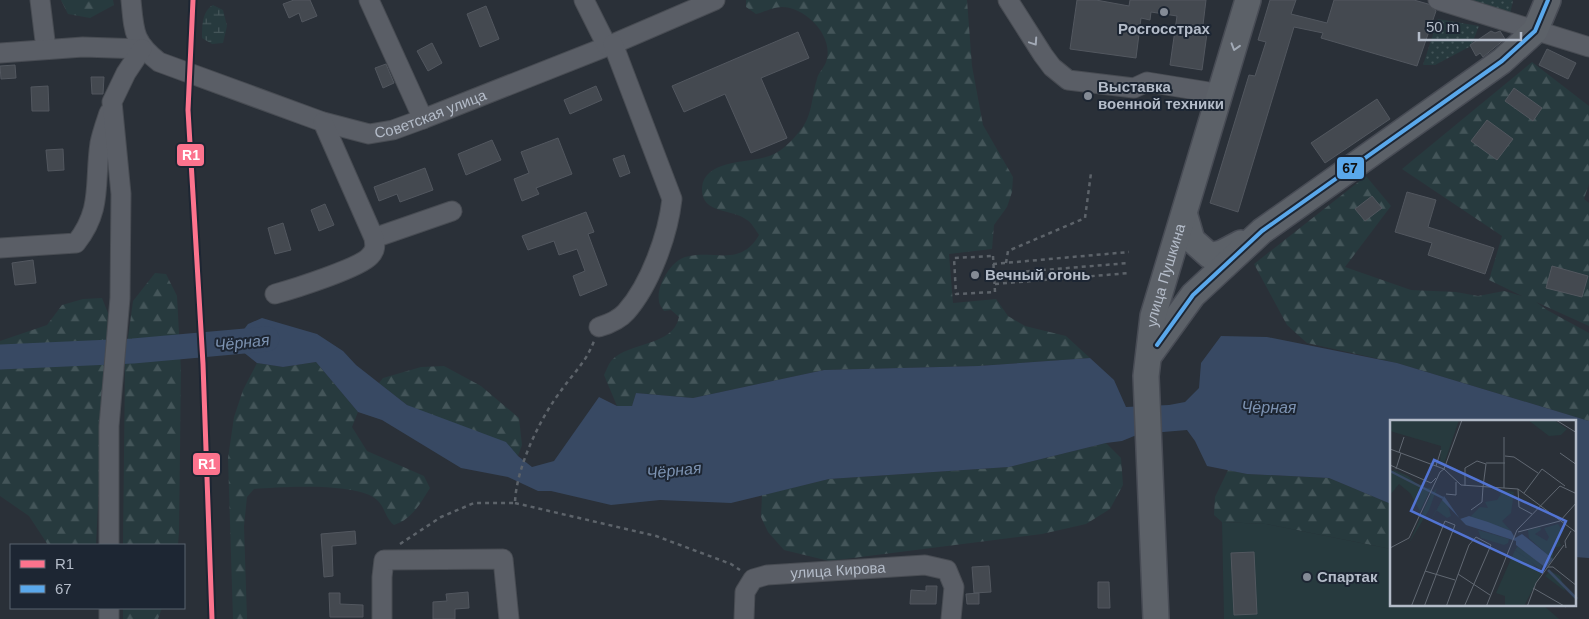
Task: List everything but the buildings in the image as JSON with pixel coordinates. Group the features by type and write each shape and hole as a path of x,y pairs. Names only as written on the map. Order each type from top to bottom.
{"main road":[{"name":"улица Пушкина","path":"1156,619 1148,459 1148,365 1153,316 1185,216 1248,0"},
{"path":"1185,216 1192,240 1210,256 1222,253 1262,231 1502,60 1535,30 1548,0"},
{"path":"1148,365 1193,295 1262,231"}],"street":[{"path":"40,0 46,49"},
{"path":"131,0 134,30 142,49"},
{"path":"369,0 423,119"},
{"path":"584,0 610,45 672,199 669,221 643,288 625,314 611,323 599,327"},
{"name":"Советская улица","path":"142,49 159,62 323,122 368,134 393,130 423,119 610,45 715,0"},
{"path":"1008,0 1043,55 1052,67 1068,80 1134,88 1147,82 1221,94"},
{"path":"1438,0 1589,48"},
{"path":"0,53 83,47 142,49"},
{"path":"0,248 76,243 88,228 94,212 100,142 112,102 126,73 142,49"},
{"path":"109,544 108,426 120,298 121,194 112,102"},
{"path":"275,294 310,284 369,258 376,248 374,238 323,122"},
{"path":"374,238 452,211"},
{"path":"382,619 384,560 503,558 509,619"},
{"name":"улица Кирова","path":"754,579 767,575 925,565 948,570 954,587 951,619"},
{"path":"744,619 745,592 754,579"}],"path":[{"path":"1006,263 1008,251 1085,218 1091,173"},
{"path":"993,264 1129,252"},
{"path":"993,256 993,264 995,292 956,294 954,258 993,256"},
{"path":"994,274 1129,263"},
{"path":"994,284 1130,273"},
{"path":"515,503 515,492 528,451 544,415 563,388 585,364 599,327"},
{"path":"384,560 404,540 441,518 474,504 515,503 656,536 731,564 754,579"}],"green space":[{"path":"61,0 113,0 114,5 90,18 68,14"},
{"path":"746,0 967,0 972,66 983,125 1013,177 1012,192 1007,207 994,225 992,249 949,254 953,303 996,299 1008,316 1025,326 1066,336 1090,358 978,366 824,370 693,398 636,393 632,406 617,406 604,375 611,361 628,350 660,339 668,334 675,327 679,317 671,310 664,311 659,302 662,282 670,269 680,259 685,257 726,255 744,251 752,245 759,235 752,225 741,216 719,210 706,203 702,188 705,179 710,172 718,167 771,155 788,144 807,120 815,86 826,62 828,52 826,43 816,25 809,18 791,8 782,7 756,14 746,7"},
{"path":"1443,0 1512,0 1513,1 1508,22"},
{"path":"213,5 223,10 227,26 223,43 212,44 202,38 205,15"},
{"path":"1438,19 1479,26 1471,46 1435,65 1423,65"},
{"path":"1532,62 1589,106 1589,184 1584,199 1589,203 1589,326 1536,302 1589,333 1589,421 1397,363 1307,343 1287,325 1254,264 1366,176 1391,206 1345,267 1411,290 1456,292 1478,296 1504,291 1522,296 1489,280 1502,236 1402,169"},
{"path":"155,273 166,274 177,296 181,370 178,544 123,544 125,360 133,301"},
{"path":"102,298 108,313 96,544 47,544 29,516 0,496 0,341 47,325 62,305 83,299"},
{"path":"316,362 358,412 352,427 367,451 424,476 430,488 411,515 394,525 377,500 367,494 353,490 318,487 254,489 247,497 244,526 247,619 233,619 228,458 234,417 243,390 257,363 283,367"},
{"path":"444,366 481,386 519,418 522,445 518,456 407,405 379,383 383,378 421,367"},
{"path":"1106,443 1121,458 1123,485 1110,509 1086,524 1042,534 829,561 784,550 768,532 761,517 762,495 829,479 1009,467"},
{"path":"1228,470 1247,474 1329,478 1390,504 1390,549 1266,524 1222,522 1214,515 1215,497"},
{"name":"Спартак","path":"1222,522 1266,524 1390,549 1390,606 1544,606 1559,619 1224,619"},
{"path":"123,609 162,609 158,619 123,619"}],"water":[{"name":"Чёрная","path":"262,318 317,334 343,351 356,365 407,405 506,442 518,456 532,467 554,461 599,397 617,406 632,406 636,393 693,398 824,370 978,366 1090,358 1114,380 1126,407 1169,405 1185,402 1199,388 1201,363 1221,336 1267,337 1397,363 1589,421 1589,558 1576,557 1576,420 1390,420 1390,504 1329,478 1247,474 1207,466 1195,441 1187,430 1139,434 1122,441 1106,443 1009,467 829,479 731,503 660,500 611,505 551,491 538,491 508,477 461,468 382,420 358,412 316,362 283,367 257,363 233,344 248,324"}],"waterway":[{"name":"Чёрная","path":"0,357 133,351 267,339"}],"transit line":[{"name":"R1","path":"193,0 188,110 203,364 212,619"},
{"name":"67","path":"1157,345 1193,295 1262,231 1502,61 1535,31 1548,0"}],"place":[{"name":"Росгосстрах","path":"1164,12"},
{"name":"Выставка военной техники","path":"1088,96"},
{"name":"Вечный огонь","path":"975,275"},
{"name":"Спартак","path":"1307,577"}]}
